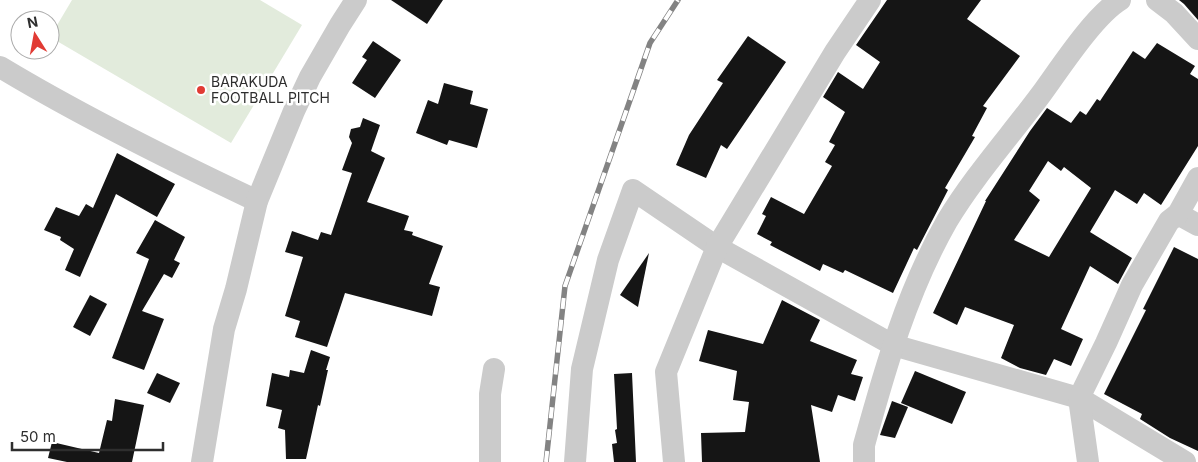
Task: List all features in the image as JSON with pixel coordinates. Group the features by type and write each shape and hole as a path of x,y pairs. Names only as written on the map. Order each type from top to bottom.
{"street":[{"path":"202,462 224,329 236,289 257,201 310,77 356,0"},
{"path":"674,462 666,372 717,247 835,52 870,0"},
{"path":"864,462 864,446 894,345 918,281 948,221 990,159 1095,23 1120,0"},
{"path":"1157,0 1174,13 1198,39"},
{"path":"0,67 64,105 175,162 257,201"},
{"path":"1088,462 1079,398 1132,285 1169,220 1178,214 1198,178"},
{"path":"575,462 582,368 608,260 633,190 717,247 894,345 1079,398 1185,462"},
{"path":"1178,214 1198,225"},
{"path":"490,462 490,394 494,369"}],"green space":[{"name":"BARAKUDA FOOTBALL PITCH","path":"72,0 260,0 302,25 231,143 60,43 60,20"}],"building":[{"path":"391,0 443,0 427,24"},
{"path":"887,0 981,0 967,19 1020,56 983,106 987,108 972,136 975,137 945,188 948,190 917,250 914,248 893,293 845,270 843,273 823,264 820,271 770,245 772,242 757,234 766,216 762,214 771,197 804,214 832,166 825,162 835,145 829,142 845,112 823,97 838,72 863,89 880,62 856,45"},
{"path":"1179,0 1198,0 1198,20 1184,4"},
{"path":"748,36 786,62 727,149 721,145 706,178 676,165 689,135 723,83 717,80"},
{"path":"373,41 401,60 375,98 352,83 367,60 362,57"},
{"path":"1157,43 1195,66 1190,74 1198,79 1198,146 1161,205 1144,193 1137,204 1115,190 1090,232 1132,258 1118,284 1090,266 1061,329 1083,339 1071,366 1054,359 1046,375 1020,368 1001,358 1014,325 965,307 957,325 933,313 985,201 1047,108 1071,123 1080,111 1086,115 1097,99 1100,101 1133,51 1145,59","holes":["1048,161 1061,171 1064,167 1091,188 1049,257 1014,240 1040,200 1029,191"]},
{"path":"444,83 473,91 470,104 488,109 477,148 449,140 447,145 416,133 428,100 438,104"},
{"path":"363,118 380,125 371,151 385,158 367,202 409,216 404,230 413,232 412,235 443,246 429,284 440,287 432,316 345,293 327,347 295,337 300,321 285,316 303,257 285,252 292,231 318,240 321,232 331,235 352,173 342,170 352,143 349,137 351,129 360,127"},
{"path":"117,153 175,184 157,217 116,194 80,277 65,270 74,249 60,240 61,237 44,230 56,207 79,216 86,204 93,208"},
{"path":"155,220 185,237 174,260 180,263 172,278 164,274 142,311 164,319 144,370 112,358 149,259 136,253"},
{"path":"1174,247 1198,259 1198,451 1170,438 1140,419 1142,414 1104,394 1146,310 1143,309"},
{"path":"649,253 638,307 620,295"},
{"path":"90,295 107,304 90,336 73,327"},
{"path":"782,300 820,320 810,341 857,360 851,374 863,377 855,401 838,395 832,412 811,405 820,462 702,462 701,433 745,432 749,402 733,400 737,371 699,361 708,330 763,344"},
{"path":"311,350 330,357 320,406 318,405 306,459 286,459 285,430 278,428 282,410 266,406 272,373 289,377 290,370 304,373"},
{"path":"915,371 966,392 952,424 901,403"},
{"path":"157,373 180,383 170,403 147,393"},
{"path":"632,373 636,462 614,462 612,444 617,443 615,430 617,429 614,374"},
{"path":"115,399 144,405 132,462 67,462 48,458 52,442 99,453 107,420 112,421"},
{"path":"892,401 908,407 895,438 880,435"}],"railway":[{"path":"546,462 565,286 650,43 678,0"}],"place":[{"name":"BARAKUDA FOOTBALL PITCH","path":"201,90"}]}
